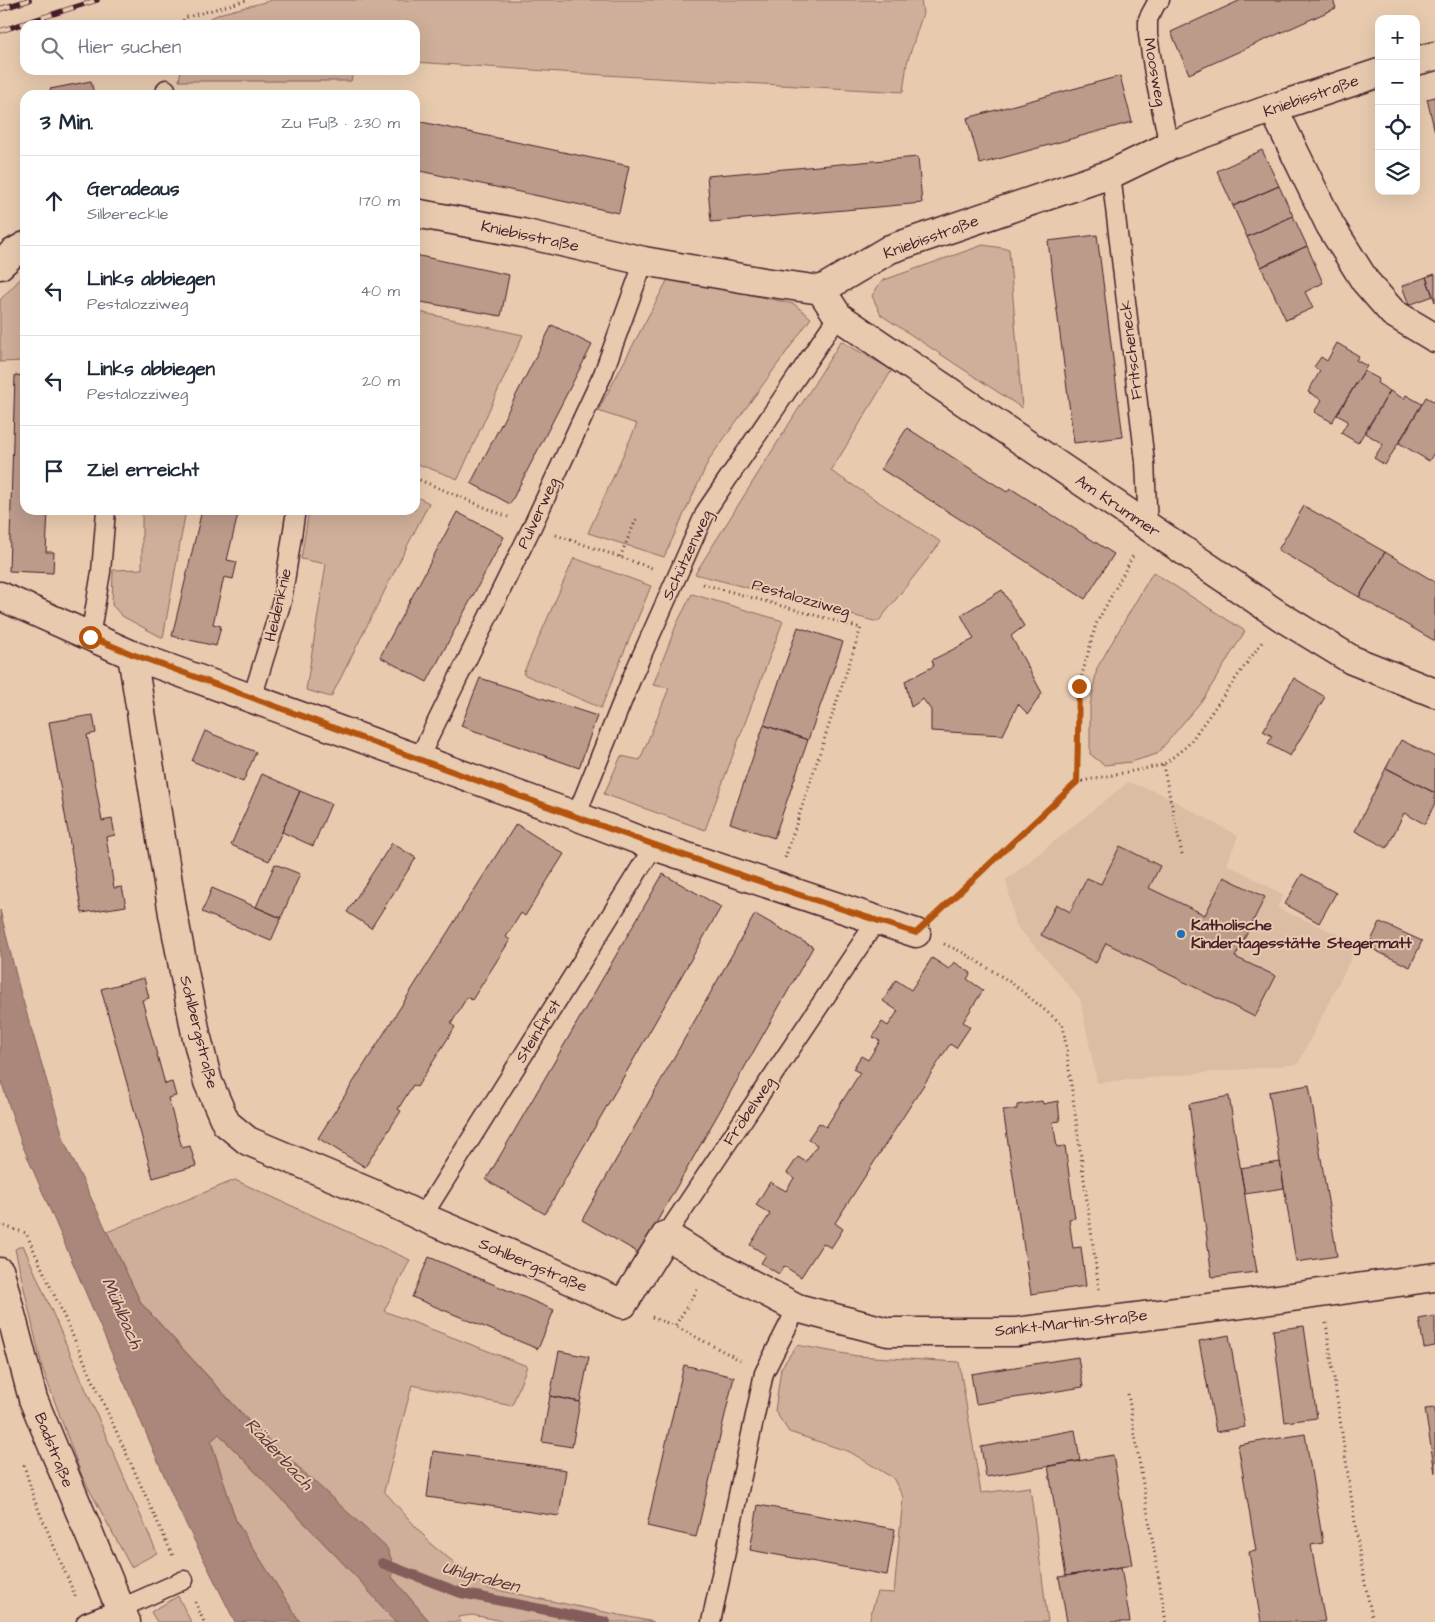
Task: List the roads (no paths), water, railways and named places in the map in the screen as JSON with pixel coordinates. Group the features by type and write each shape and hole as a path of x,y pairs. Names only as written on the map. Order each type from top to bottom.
{"street":[{"path":"1420,60 1435,56"},
{"name":"Kniebisstraße","path":"420,214 522,233 644,261 822,290 890,249 1111,174 1170,146 1273,108 1375,74"},
{"path":"1273,108 1330,225 1365,281 1393,314 1435,338"},
{"path":"0,265 20,249"},
{"name":"Am Krummer","path":"822,290 838,316 1280,616 1352,660 1435,694"},
{"path":"0,596 132,654 418,760 654,846 916,933"},
{"name":"Sohlbergstraße","path":"132,654 172,914 208,1082 226,1123 248,1141 376,1195 422,1217 623,1304"},
{"name":"Sankt-Martin-Straße","path":"666,1235 713,1264 797,1308 888,1332 1016,1332 1435,1277"},
{"name":"Fröbelweg","path":"623,1304 666,1235"},
{"name":"Badstraße","path":"0,1272 33,1399 122,1616"}],"lane":[{"name":"Moosweg","path":"1160,0 1157,2 1148,20 1148,35 1154,74 1170,146"},
{"name":"Fritscheneck","path":"1111,174 1145,462 1148,527"},
{"name":"Pulverweg","path":"418,760 532,527 602,374 644,261"},
{"name":"Schützenweg","path":"576,816 633,675 706,511 838,316"},
{"path":"90,637 101,572 106,515"},
{"name":"Heidenknie","path":"252,698 282,601 295,515"},
{"name":"Steinfirst","path":"422,1217 654,846"},
{"name":"Fröbelweg","path":"666,1235 876,920"},
{"path":"711,1622 764,1373 797,1308"},
{"path":"86,1622 122,1616 184,1580"}],"water":[{"path":"0,910 19,987 65,1143 141,1303 248,1421 387,1548 395,1568 392,1577 430,1622 395,1622 361,1582 219,1434 211,1441 236,1521 300,1622 235,1622 179,1510 21,1142 0,1078"}],"waterway":[{"name":"Uhlgraben","path":"382,1563 461,1593 606,1622"}],"railway":[{"path":"0,9 29,0"},
{"path":"34,20 97,0"},
{"path":"0,31 20,25"}],"place":[{"name":"Katholische Kindertagesstätte Stegermatt","path":"1181,934"}],"water label":[{"name":"Mühlbach","path":"122,1313"},
{"name":"Räderbach","path":"279,1454"}]}
